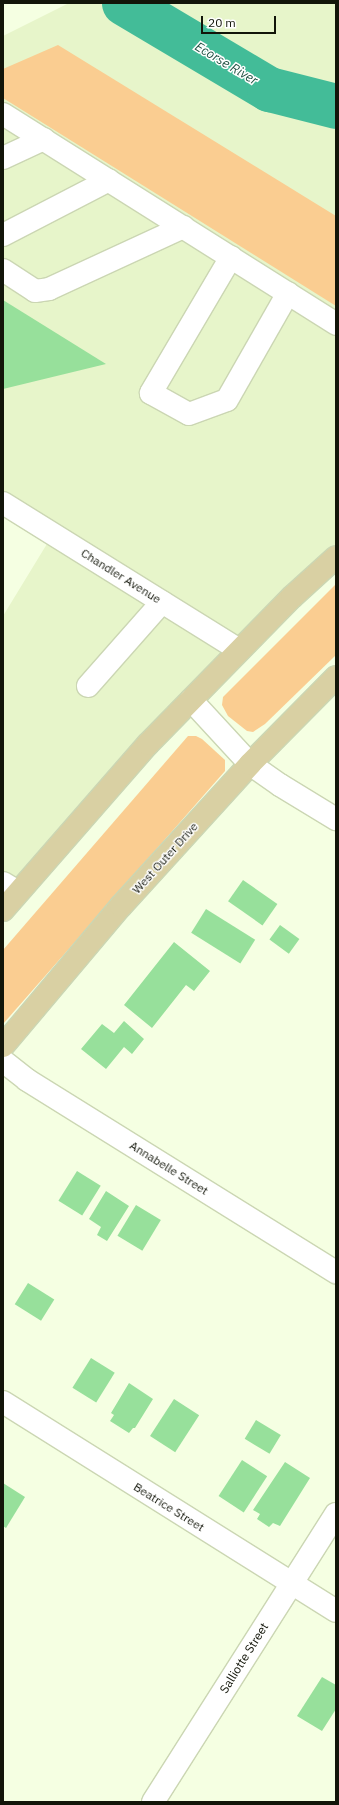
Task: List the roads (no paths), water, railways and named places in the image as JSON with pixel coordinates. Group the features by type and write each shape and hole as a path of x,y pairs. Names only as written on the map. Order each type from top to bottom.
{"main road":[{"path":"3,910 11,888 239,650 336,557"},
{"name":"West Outer Drive","path":"3,1046 121,906 250,764 336,677"}],"street":[{"path":"3,114 336,324"},
{"path":"3,158 44,139"},
{"path":"3,235 108,180"},
{"path":"3,270 35,291 49,289 183,227"},
{"path":"230,257 151,393 189,414 227,400 288,293"},
{"name":"Chandler Avenue","path":"3,503 239,650"},
{"path":"88,686 162,602"},
{"path":"190,700 250,764 280,785 336,819"},
{"name":"Annabelle Street","path":"3,1061 27,1080 336,1272"},
{"name":"Beatrice Street","path":"3,1402 336,1611"},
{"name":"Salliotte Street","path":"153,1802 336,1514"}],"waterway":[{"name":"Ecorse River","path":"124,3 269,89 336,106"}]}
